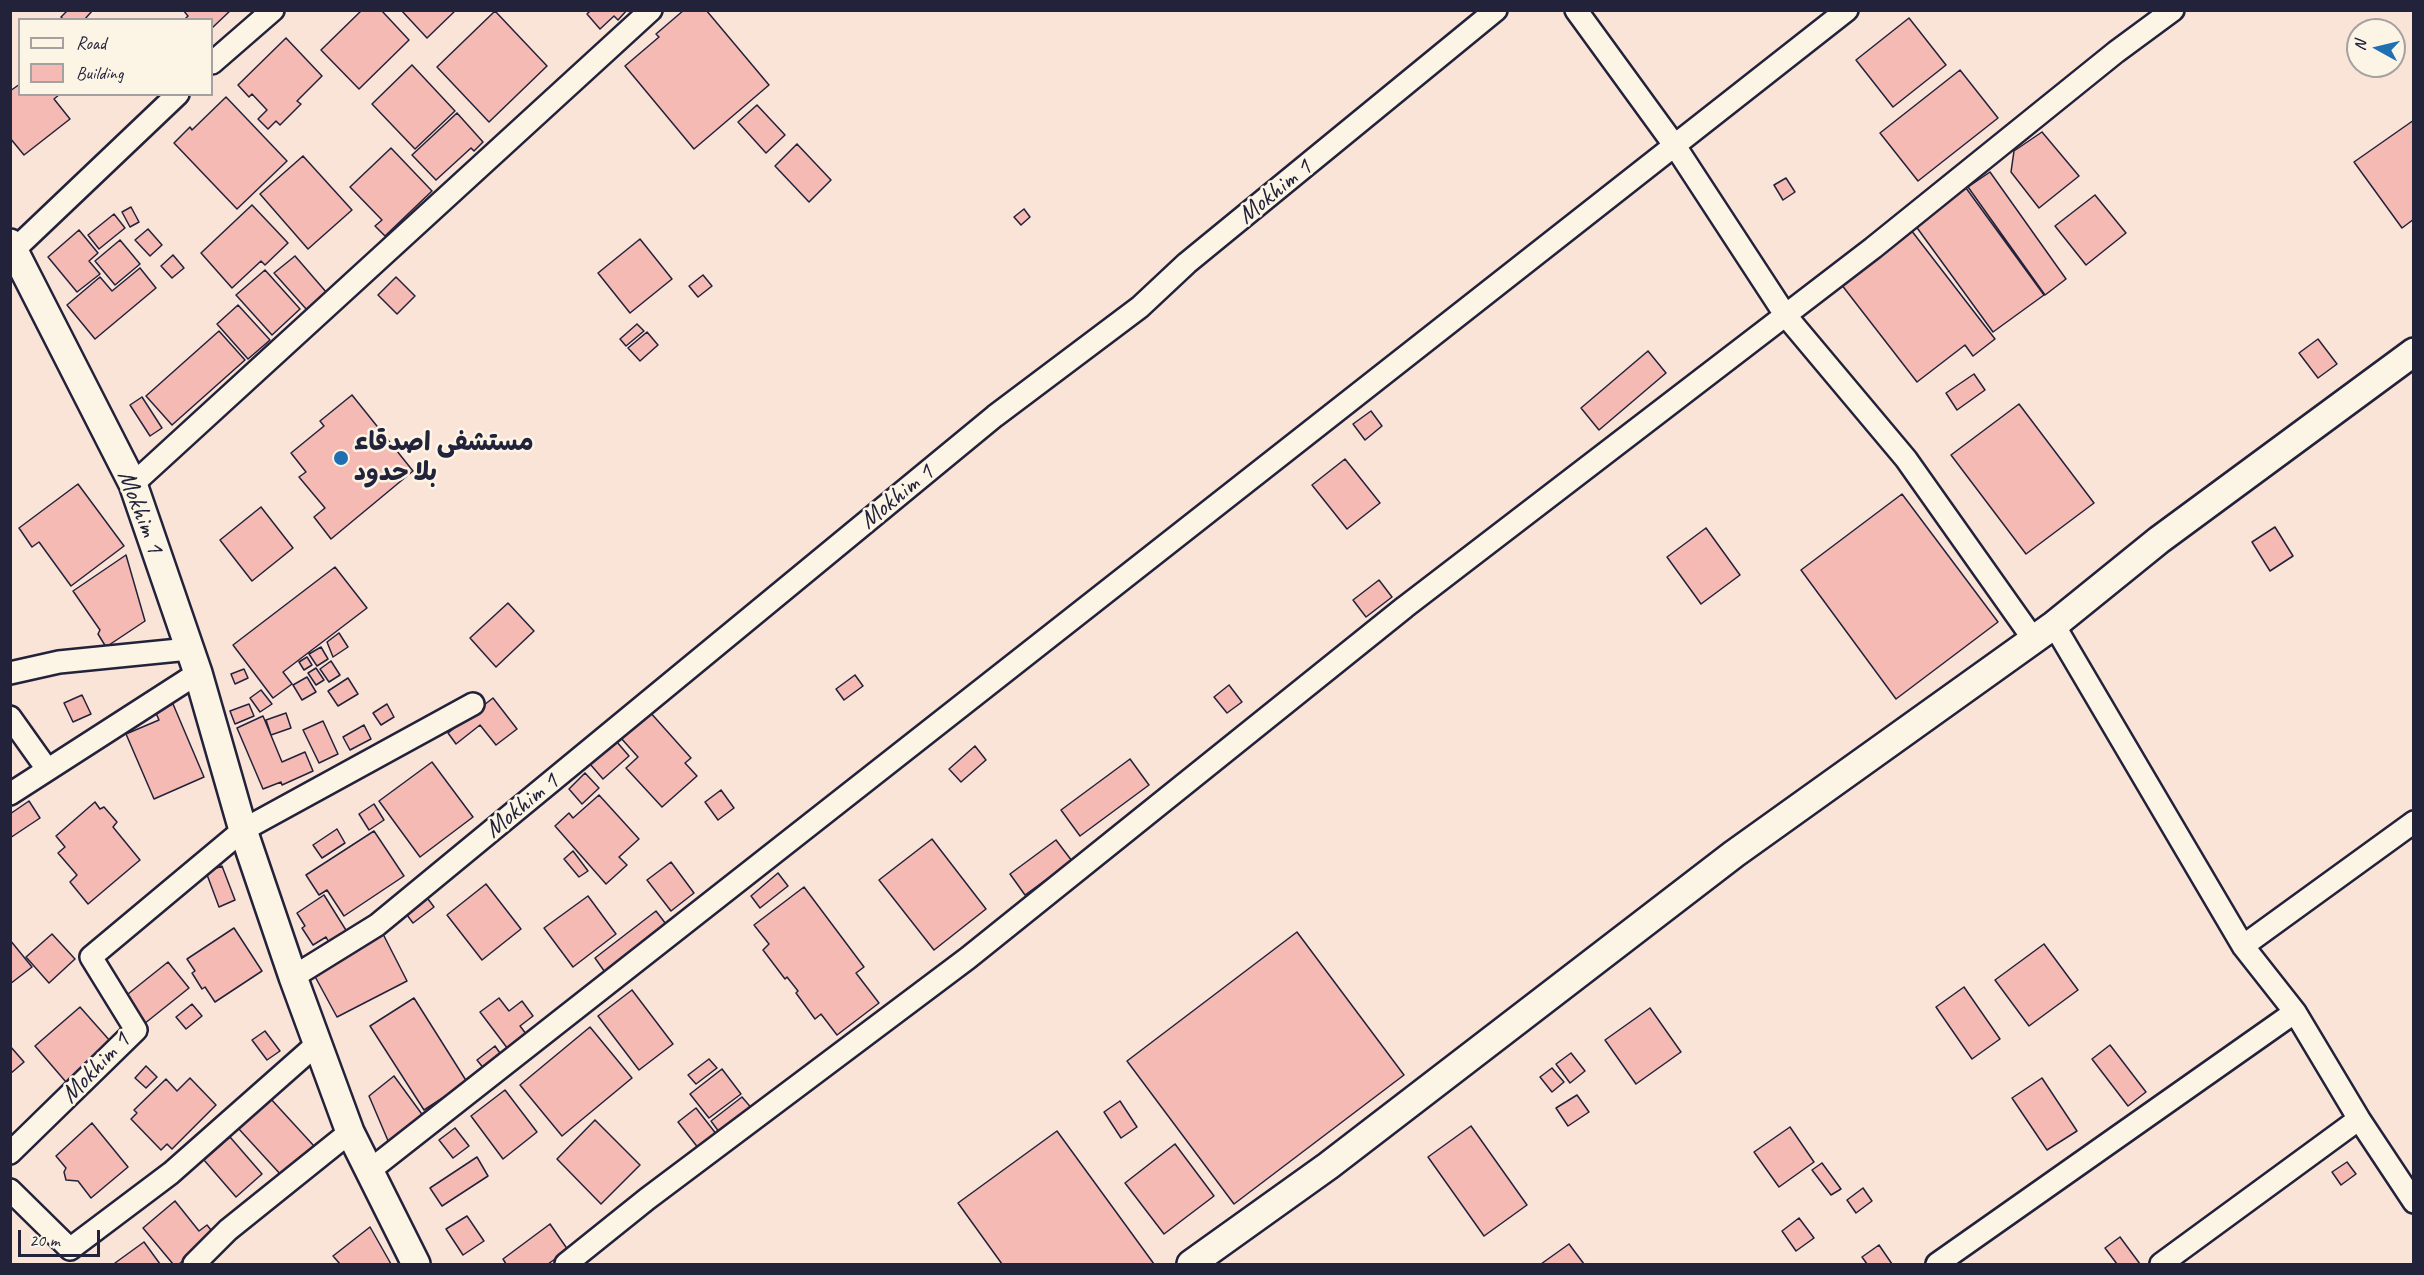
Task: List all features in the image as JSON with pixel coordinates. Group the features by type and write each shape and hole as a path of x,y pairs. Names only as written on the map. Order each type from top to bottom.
{"street":[{"path":"213,62 273,10"},
{"path":"133,484 651,10"},
{"name":"Mokhim 1","path":"293,977 377,925 996,416 1140,308 1186,263 1496,10"},
{"path":"1576,10 1675,146 1786,316 1906,459 2044,633 2243,946 2295,1012 2359,1119 2405,1171 2414,1202"},
{"path":"369,1171 1847,10"},
{"path":"566,1264 647,1199 968,958 1405,607 1786,316 2116,52 2173,10"},
{"path":"13,246 176,96"},
{"name":"Mokhim 1","path":"13,246 133,484 193,661 243,830 317,1044 350,1132 416,1264"},
{"path":"1191,1264 1328,1166 1734,854 2044,633 2158,540 2414,352"},
{"path":"10,674 59,662 193,661"},
{"path":"10,794 193,661"},
{"name":"Mokhim 1","path":"10,1153 136,1030 91,957 243,830 473,704"},
{"path":"10,717 47,769"},
{"path":"2243,946 2414,822"},
{"path":"1937,1264 2295,1012"},
{"path":"10,1190 70,1249 171,1173 317,1044"},
{"path":"2161,1264 2359,1119"},
{"path":"194,1264 228,1230 350,1132"}],"building":[{"path":"68,10 93,10 86,18 61,17"},
{"path":"183,10 231,10 213,27 213,18 186,18 188,16"},
{"path":"362,10 381,10 409,40 359,89 321,50"},
{"path":"401,10 456,10 427,38"},
{"path":"591,10 627,10 618,20 614,16 600,29 587,14"},
{"path":"684,10 706,10 769,85 694,149 625,66 659,37 656,34"},
{"path":"495,11 547,66 489,122 437,67"},
{"path":"1909,18 1946,65 1893,107 1856,60"},
{"path":"286,38 322,76 297,101 301,104 280,125 276,121 268,129 258,119 267,110 252,94 249,97 238,85"},
{"path":"412,65 455,111 415,149 372,104"},
{"path":"1960,70 1998,118 1918,181 1880,133"},
{"path":"18,85 18,96 58,96 54,99 70,119 24,155 10,138 10,91"},
{"path":"226,97 287,161 237,209 174,143 190,127 192,130"},
{"path":"757,105 785,135 766,153 738,122"},
{"path":"457,113 483,142 474,151 471,148 436,180 412,155"},
{"path":"2414,120 2414,219 2402,228 2354,162"},
{"path":"2042,132 2079,176 2039,208 2011,172 2014,151"},
{"path":"797,144 831,180 809,202 775,166"},
{"path":"391,148 432,191 385,236 375,226 382,220 350,187"},
{"path":"303,156 352,210 308,249 260,194"},
{"path":"1990,172 2066,279 2045,295 1968,187"},
{"path":"1786,178 1795,192 1783,200 1774,185"},
{"path":"1966,188 2044,295 1993,332 1915,225"},
{"path":"2095,195 2126,233 2086,265 2055,226"},
{"path":"252,205 288,243 265,265 261,261 232,288 201,253"},
{"path":"131,207 139,222 130,227 122,212"},
{"path":"1024,209 1030,217 1021,225 1014,217"},
{"path":"114,214 125,228 99,249 88,235"},
{"path":"148,229 162,245 150,256 135,240"},
{"path":"79,230 98,253 89,261 100,274 77,292 48,257"},
{"path":"1911,230 1995,339 1973,356 1965,345 1917,382 1841,284"},
{"path":"640,239 672,279 630,313 598,273"},
{"path":"120,240 140,264 115,285 95,261"},
{"path":"173,255 184,268 172,278 161,266"},
{"path":"295,256 327,293 307,310 274,273"},
{"path":"140,268 156,288 95,339 67,305 100,277 112,291"},
{"path":"265,270 300,309 272,335 236,295"},
{"path":"703,275 712,286 698,297 689,286"},
{"path":"396,277 415,296 397,314 378,295"},
{"path":"238,305 270,340 248,359 217,324"},
{"path":"637,324 644,331 626,346 620,339"},
{"path":"219,331 245,360 172,425 146,396"},
{"path":"647,332 658,345 640,361 628,348"},
{"path":"2318,339 2337,364 2318,378 2299,353"},
{"path":"1648,351 1666,373 1599,430 1581,408"},
{"path":"1974,374 1985,390 1957,410 1946,393"},
{"path":"352,395 413,471 331,539 314,517 325,508 299,477 306,472 291,453 324,426 320,421"},
{"path":"142,397 162,428 150,436 130,405"},
{"path":"2019,404 2094,503 2026,554 1951,455"},
{"path":"1371,411 1382,426 1365,440 1353,424"},
{"path":"1345,459 1380,503 1347,529 1312,485"},
{"path":"78,484 124,546 71,586 39,542 32,547 19,528"},
{"path":"1902,494 1998,622 1896,699 1801,570"},
{"path":"261,507 293,548 252,581 220,540"},
{"path":"2275,527 2293,556 2270,571 2252,542"},
{"path":"1706,528 1740,575 1701,604 1667,557"},
{"path":"126,555 145,621 106,647 98,634 100,630 73,591"},
{"path":"335,567 367,608 283,672 292,684 273,698 233,645"},
{"path":"1379,580 1392,597 1366,617 1353,600"},
{"path":"508,603 534,631 496,667 470,638"},
{"path":"339,633 348,647 333,657 327,642"},
{"path":"321,647 328,659 317,666 309,654"},
{"path":"307,657 312,665 304,670 299,662"},
{"path":"331,661 340,675 329,682 320,669"},
{"path":"316,668 324,680 316,685 308,673"},
{"path":"244,669 248,678 235,684 231,674"},
{"path":"855,675 863,686 844,700 836,689"},
{"path":"307,677 316,692 302,700 293,685"},
{"path":"348,678 358,694 338,706 328,691"},
{"path":"1229,685 1242,702 1227,713 1214,697"},
{"path":"261,690 272,704 260,712 250,698"},
{"path":"82,695 91,714 73,722 64,703"},
{"path":"493,698 517,729 496,745 480,725 456,744 448,733"},
{"path":"173,704 204,777 154,799 126,734 159,720 155,711"},
{"path":"249,704 254,716 235,724 230,711"},
{"path":"387,704 394,717 381,725 373,713"},
{"path":"649,711 691,758 685,763 697,776 662,807 626,768 638,757 620,737"},
{"path":"286,713 291,728 271,735 266,720"},
{"path":"263,716 282,762 305,752 313,771 282,785 281,782 263,789 237,728"},
{"path":"323,721 338,754 319,763 303,730"},
{"path":"364,725 371,739 350,750 343,737"},
{"path":"616,741 629,756 603,779 590,764"},
{"path":"975,746 986,760 961,782 949,769"},
{"path":"1130,759 1149,785 1080,836 1061,810"},
{"path":"432,762 473,817 420,857 379,801"},
{"path":"585,773 599,788 582,804 569,789"},
{"path":"721,790 734,808 718,820 705,802"},
{"path":"599,795 639,839 619,857 627,865 606,884 555,826 569,813 573,818"},
{"path":"29,801 40,818 10,838 10,814"},
{"path":"95,802 100,809 104,807 117,822 113,827 140,860 88,904 70,882 77,875 58,853 65,847 56,836"},
{"path":"374,804 384,820 369,830 359,814"},
{"path":"337,829 345,843 322,858 313,845"},
{"path":"374,831 404,876 344,916 327,890 319,895 306,875"},
{"path":"932,839 986,909 934,950 879,880"},
{"path":"1056,840 1072,861 1025,895 1010,874"},
{"path":"573,851 588,871 579,877 564,859"},
{"path":"671,862 694,893 671,911 647,880"},
{"path":"222,866 235,900 219,907 206,872"},
{"path":"778,873 788,886 760,908 751,896"},
{"path":"486,884 521,929 482,960 447,915"},
{"path":"804,887 864,967 856,973 879,1003 837,1035 821,1014 815,1019 796,993 798,991 787,977 785,979 763,950 769,944 754,925"},
{"path":"324,895 349,935 331,946 326,937 313,945 302,928 305,926 297,913"},
{"path":"425,895 434,907 413,923 404,911"},
{"path":"588,896 616,934 573,967 544,928"},
{"path":"656,911 669,928 607,975 595,958"},
{"path":"234,928 262,971 215,1002 205,987 202,989 187,959"},
{"path":"1297,932 1404,1075 1234,1204 1127,1061"},
{"path":"52,934 75,959 49,983 26,957"},
{"path":"383,934 407,981 337,1017 312,971"},
{"path":"10,940 32,967 10,984"},
{"path":"2044,944 2078,990 2029,1026 1995,980"},
{"path":"168,962 189,988 144,1024 123,998"},
{"path":"1964,987 2000,1039 1972,1059 1936,1007"},
{"path":"632,990 673,1044 639,1070 598,1016"},
{"path":"414,998 467,1082 424,1110 370,1026"},
{"path":"499,998 509,1011 522,1001 533,1016 520,1026 530,1039 511,1053 480,1012"},
{"path":"192,1004 202,1016 186,1029 176,1017"},
{"path":"80,1007 111,1042 66,1082 35,1046"},
{"path":"1650,1008 1681,1052 1636,1084 1605,1040"},
{"path":"590,1027 632,1078 562,1136 520,1085"},
{"path":"265,1031 280,1051 267,1060 252,1040"},
{"path":"2110,1045 2146,1092 2128,1106 2092,1059"},
{"path":"10,1046 24,1062 10,1074"},
{"path":"495,1046 502,1056 485,1070 477,1060"},
{"path":"1571,1053 1585,1071 1570,1083 1556,1064"},
{"path":"709,1059 717,1068 696,1084 688,1075"},
{"path":"146,1066 157,1077 146,1088 135,1078"},
{"path":"1552,1068 1564,1082 1552,1092 1540,1077"},
{"path":"722,1069 741,1094 709,1118 690,1094"},
{"path":"394,1076 424,1117 389,1143 369,1096"},
{"path":"190,1078 216,1105 172,1149 167,1144 161,1150 131,1119 137,1113 134,1110 166,1079 177,1091"},
{"path":"2042,1078 2077,1131 2047,1150 2012,1098"},
{"path":"505,1090 537,1132 503,1159 471,1116"},
{"path":"1577,1095 1589,1112 1568,1126 1556,1108"},
{"path":"742,1097 754,1111 722,1136 711,1121"},
{"path":"270,1098 314,1146 282,1176 238,1128"},
{"path":"1120,1101 1137,1127 1121,1138 1104,1112"},
{"path":"696,1108 717,1135 699,1149 678,1122"},
{"path":"595,1120 640,1165 601,1204 557,1159"},
{"path":"92,1123 128,1167 91,1198 78,1181 66,1180 64,1172 66,1168 56,1156"},
{"path":"1471,1126 1527,1205 1484,1236 1428,1157"},
{"path":"1790,1127 1814,1162 1779,1187 1754,1152"},
{"path":"455,1128 469,1146 453,1158 439,1140"},
{"path":"1057,1131 1154,1264 1002,1264 958,1203"},
{"path":"230,1137 262,1174 236,1197 204,1160"},
{"path":"1175,1144 1214,1196 1164,1234 1125,1183"},
{"path":"477,1157 488,1176 442,1206 430,1188"},
{"path":"2347,1162 2356,1174 2341,1185 2332,1172"},
{"path":"1822,1163 1841,1189 1831,1195 1812,1170"},
{"path":"1863,1188 1872,1201 1856,1213 1847,1200"},
{"path":"175,1201 199,1231 207,1225 215,1235 179,1264 173,1264 143,1228"},
{"path":"467,1216 484,1241 463,1255 446,1229"},
{"path":"1799,1218 1814,1238 1796,1251 1782,1231"},
{"path":"550,1224 568,1250 548,1264 506,1264 503,1259"},
{"path":"370,1227 391,1264 340,1264 333,1256"},
{"path":"2120,1237 2140,1264 2117,1264 2105,1248"},
{"path":"144,1242 160,1264 115,1263"},
{"path":"1569,1244 1584,1264 1541,1264"},
{"path":"1879,1245 1892,1264 1867,1264 1862,1257"}],"place":[{"name":"مستشفى اصدقاء بلا حدود","path":"341,458"}]}
